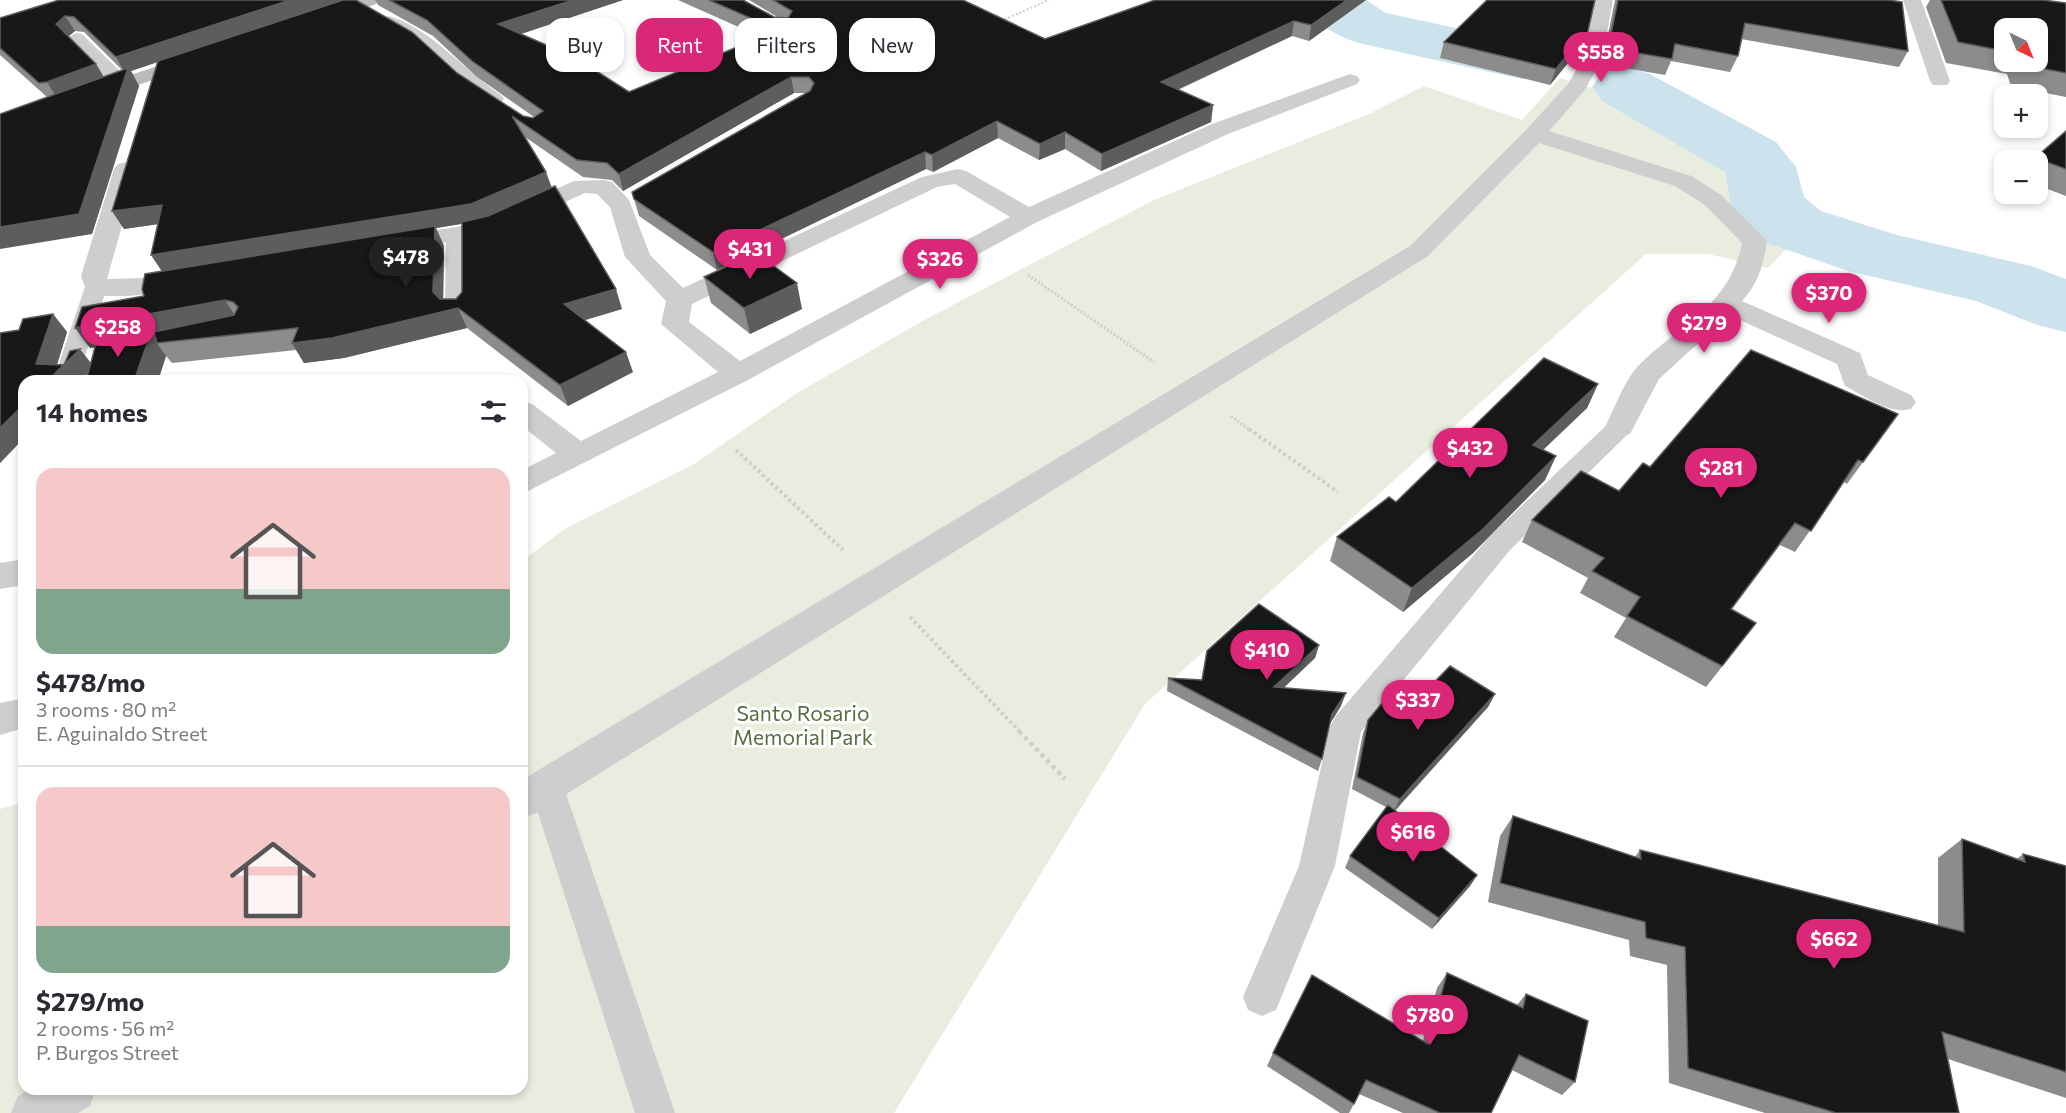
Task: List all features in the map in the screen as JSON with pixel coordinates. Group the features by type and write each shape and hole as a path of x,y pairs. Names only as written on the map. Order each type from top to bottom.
{"street":[{"path":"534,793 1419,250 1535,134 1577,87 1592,60 1604,0"},
{"path":"1912,0 1940,81"},
{"path":"299,25 364,2"},
{"path":"72,101 212,54"},
{"path":"149,94 156,72"},
{"path":"528,480 577,453 738,374 1028,217 1220,129 1350,80"},
{"path":"1535,134 1674,178 1713,200 1755,241 1751,264 1740,288 1647,374 1620,427"},
{"path":"132,151 94,276 96,287 145,286 213,274"},
{"path":"679,300 930,182 958,176 1028,217"},
{"path":"369,248 486,229 582,186 604,187 631,199 638,257 679,300"},
{"path":"679,300 675,324 738,374"},
{"path":"1724,303 1850,358 1855,380 1901,402"},
{"path":"528,416 577,453"},
{"path":"0,576 18,573"},
{"path":"0,719 18,714"},
{"path":"35,1113 64,1095"}],"lane":[{"path":"364,2 426,42 470,83 508,108"},
{"path":"76,38 122,83"},
{"path":"457,235 457,312"},
{"path":"69,371 96,287"},
{"path":"69,371 96,356"},
{"path":"1262,997 1317,866 1346,726 1500,543 1620,427"},
{"path":"534,793 655,1113"}],"path":[{"path":"992,24 1050,0"}],"green space":[{"name":"Santo Rosario Memorial Park","path":"1560,78 1602,91 1740,168 1750,216 1790,245 1768,268 1708,254 1646,254 1145,704 894,1113 0,1113 0,809 18,804 18,1095 528,1095 528,556 566,528 694,464 797,393 926,319 1154,200 1369,114 1424,86 1522,120"}],"building":[{"path":"59,0 290,0 116,57 74,17 65,16 56,24 96,64 39,83 0,48 0,18"},
{"path":"343,0 356,0 412,32 457,73 523,116 533,118 543,111 472,61 427,20 389,0 573,0 498,24 546,45 546,72 598,72 629,92 677,72 723,72 723,53 735,48 735,72 837,72 837,18 788,18 792,11 773,0 963,0 1045,39 1155,0 1347,0 1311,25 1294,21 1161,82 1213,105 1102,154 1065,132 1040,144 997,121 932,155 925,152 713,252 634,199 632,192 810,91 814,83 809,77 791,77 619,174 607,163 577,160 512,116 546,172 471,204 151,255 162,205 112,211 158,61"},
{"path":"709,0 743,0 774,17 788,18 750,18"},
{"path":"1487,0 1595,0 1585,44 1577,42 1556,69 1444,42"},
{"path":"1618,0 1889,0 1902,2 1908,51 1745,23 1738,56 1675,44 1672,59 1608,48"},
{"path":"1941,0 2043,0 2066,3 2066,73 2048,70 2048,18 1994,18 1994,49 1958,42"},
{"path":"128,68 79,214 0,227 0,114"},
{"path":"2066,131 2066,169 2048,163 2048,150 2044,150"},
{"path":"555,186 616,289 564,304 626,352 560,385 458,308 332,338 292,343 298,328 157,343 154,332 234,315 238,307 233,302 225,300 105,322 105,320 75,328 82,307 144,296 142,289 145,274 435,226 433,292 440,299 456,299 462,292 462,222 488,216"},
{"path":"756,253 797,283 744,308 704,277"},
{"path":"53,314 36,364 64,365 53,375 18,375 18,410 0,428 0,333 19,330 23,319"},
{"path":"152,330 136,375 88,375 97,340"},
{"path":"80,349 64,364 70,351"},
{"path":"1751,350 1898,414 1863,462 1858,460 1811,531 1795,523 1731,609 1756,623 1722,666 1627,616 1640,597 1592,571 1604,558 1532,520 1581,471 1619,491 1643,463 1650,467"},
{"path":"1544,358 1598,384 1533,445 1556,456 1483,529 1412,588 1337,537 1389,497 1396,502"},
{"path":"1259,604 1319,645 1274,687 1346,693 1332,714 1322,759 1168,678 1202,680 1207,651"},
{"path":"1450,666 1495,694 1400,799 1357,777 1368,720 1387,697 1417,700"},
{"path":"1388,805 1477,875 1439,918 1350,856"},
{"path":"1513,816 1641,859 1640,850 1964,932 1962,839 2025,862 2023,854 2066,866 2066,1072 1942,1032 1959,1113 1836,1113 1688,1068 1685,947 1646,938 1645,922 1500,883"},
{"path":"1447,973 1523,1008 1526,994 1588,1021 1575,1082 1519,1055 1491,1113 1440,1113 1366,1080 1354,1104 1273,1053 1312,975 1428,1044"}],"waterway":[{"path":"1326,0 1367,27 1522,60"},
{"path":"1625,87 1751,157 1760,167 1769,206 1794,227 1876,254 2002,283 2066,307"}]}
